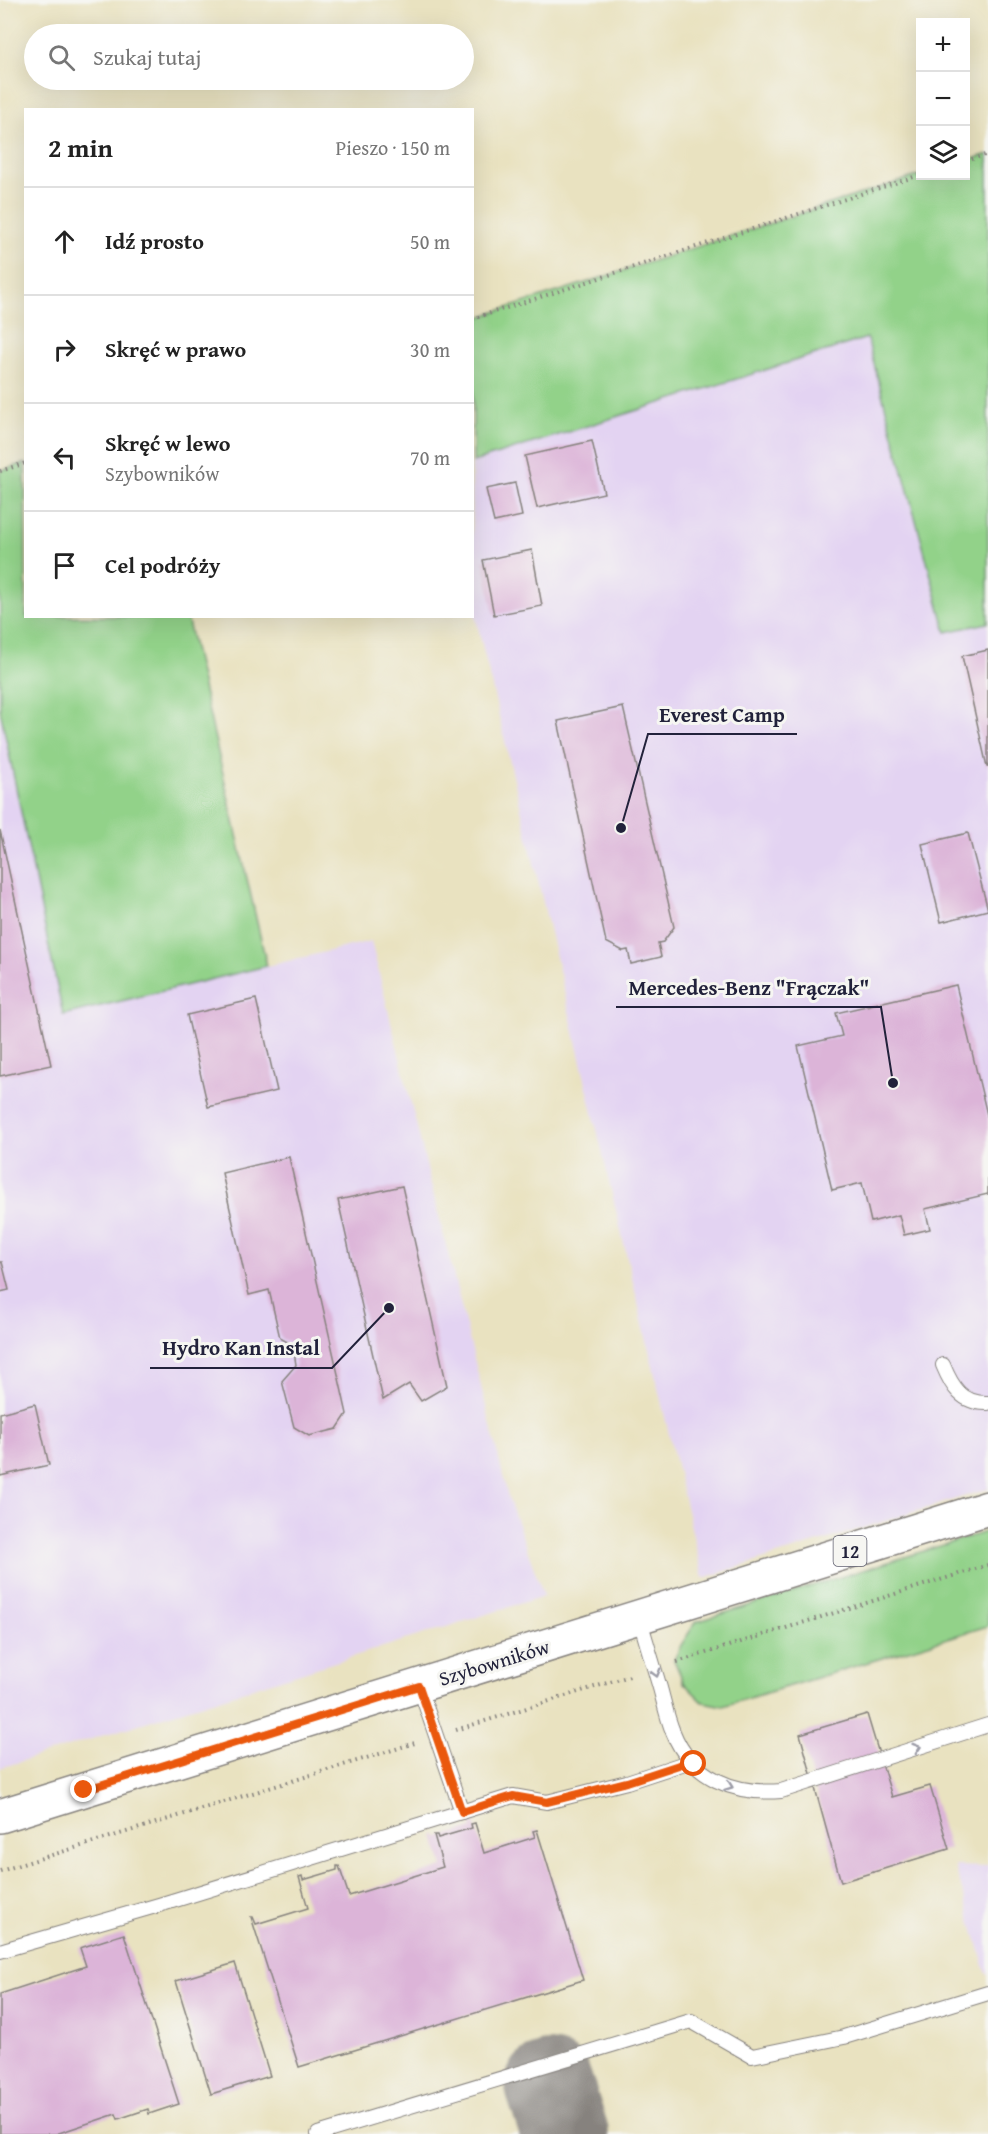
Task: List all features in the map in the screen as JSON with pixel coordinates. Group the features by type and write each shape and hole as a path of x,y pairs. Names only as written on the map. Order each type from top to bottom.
{"main road":[{"name":"Szybowników","path":"0,1816 988,1508"}],"lane":[{"path":"942,1365 955,1389 963,1397 974,1402 988,1404"},
{"path":"639,1617 673,1733 691,1761 709,1776 743,1791 763,1793 781,1791 988,1725"},
{"path":"419,1686 462,1812"},
{"path":"0,1951 159,1905 513,1796 547,1802 627,1782 691,1761"},
{"path":"318,2134 692,2021 752,2056 844,2037 988,1993"}],"path":[{"path":"970,160 988,154"},
{"path":"474,318 916,177"},
{"path":"0,471 24,464"},
{"path":"0,1871 988,1565"}],"shaded area":[{"path":"868,337 946,632 988,623 988,1489 703,1578 474,610 474,461"},
{"path":"0,710 63,1015 371,941 509,1500 544,1596 0,1768"},
{"path":"988,1865 988,1974 987,1975 955,1866"}],"green space":[{"path":"988,154 988,623 946,632 867,338 474,462 474,319 916,176 916,180 970,180 970,160"},
{"path":"24,463 24,618 187,618 267,966 63,1015 0,710 0,471"},
{"path":"988,1531 988,1626 723,1706 703,1702 684,1683 674,1660 696,1622"}],"building":[{"path":"592,441 604,493 537,508 525,456"},
{"path":"515,483 522,516 494,522 486,489"},
{"path":"532,550 542,606 494,615 483,560"},
{"path":"988,650 988,767 987,767 962,656"},
{"path":"623,707 674,927 663,942 658,943 661,957 631,964 628,950 623,951 606,942 558,721"},
{"path":"0,830 51,1065 0,1076"},
{"path":"968,833 988,910 941,922 922,844"},
{"path":"956,985 988,1119 988,1194 925,1209 930,1229 904,1235 899,1215 871,1222 862,1183 832,1190 798,1046 842,1036 836,1013"},
{"path":"256,999 277,1091 208,1107 187,1015"},
{"path":"289,1157 347,1414 337,1429 309,1436 294,1427 282,1381 296,1365 293,1345 280,1338 269,1290 249,1295 222,1173"},
{"path":"402,1186 447,1386 421,1401 409,1384 383,1400 338,1200"},
{"path":"0,1262 2,1262 9,1290 0,1292"},
{"path":"35,1404 49,1465 0,1476 0,1413"},
{"path":"867,1714 892,1797 930,1786 949,1849 841,1882 800,1734"},
{"path":"475,1823 484,1853 535,1837 533,1831 537,1830 583,1980 299,2067 251,1917 256,1924 308,1908 299,1877 302,1876 303,1880 337,1870 337,1866 339,1866 349,1896 443,1867 434,1835 438,1838 472,1828 471,1824"},
{"path":"124,1934 179,2104 149,2114 148,2109 118,2119 116,2114 56,2134 0,2134 0,1994 86,1966 80,1948"},
{"path":"235,1963 270,2076 211,2094 176,1981"}],"taxiway":[{"path":"549,2085 565,2134"}],"place":[{"name":"Everest Camp","path":"621,828"},
{"name":"Mercedes-Benz \"Frączak\"","path":"893,1083"},
{"name":"Hydro Kan Instal","path":"389,1308"}],"route":[{"path":"84,1790 419,1686 462,1812 513,1796 547,1802 627,1782 691,1761 694,1764"}]}
